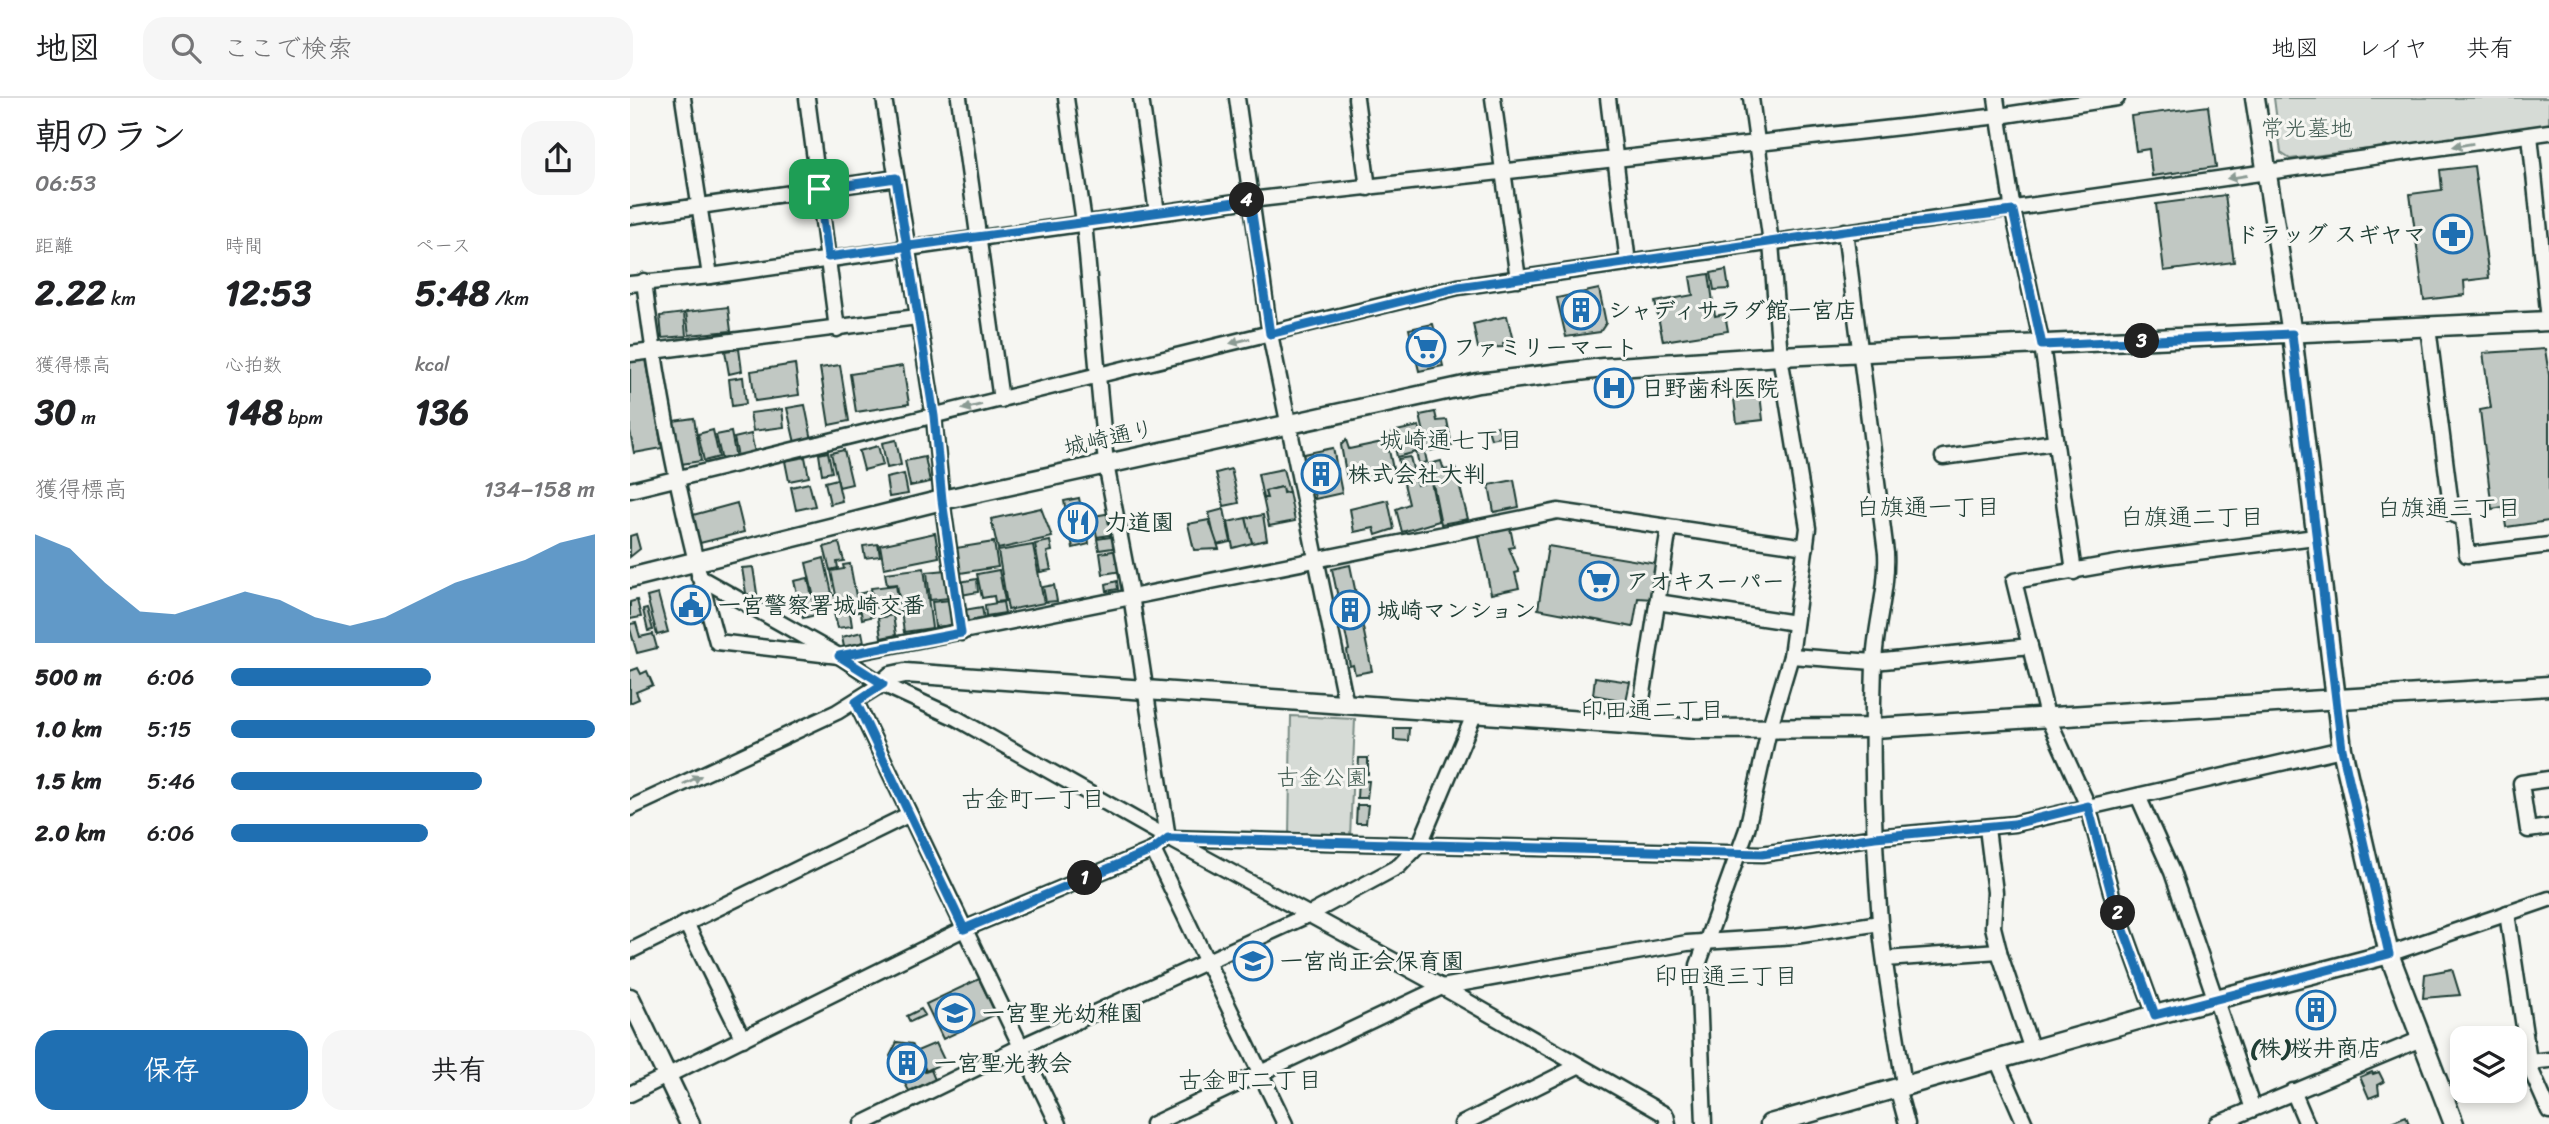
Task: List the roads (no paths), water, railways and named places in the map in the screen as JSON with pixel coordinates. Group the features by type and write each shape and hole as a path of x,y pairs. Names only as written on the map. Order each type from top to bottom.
{"street":[{"path":"683,98 710,276"},
{"path":"807,98 837,328"},
{"path":"884,98 905,247 934,416 942,500 961,633"},
{"path":"960,98 1001,400"},
{"path":"1066,98 1084,222 1106,464 1146,689 1168,838"},
{"path":"1141,98 1157,213"},
{"path":"1237,98 1270,334 1346,704"},
{"path":"1356,98 1368,188"},
{"path":"1493,98 1518,279"},
{"path":"1608,98 1628,263"},
{"path":"1704,1124 1698,965 1747,828 1769,730 1791,656 1808,528 1780,356 1771,243 1751,98"},
{"path":"1996,98 2013,211 2042,345 2074,572"},
{"path":"1806,547 1558,511 1318,561 1130,595 961,633 839,656 717,642 696,569 637,283 710,276 828,257 1250,200 1999,116 2116,98"},
{"path":"2255,98 2264,173 2292,334 2342,749 2389,954 2454,1124"},
{"path":"630,490 1458,287 1845,231 2013,211 2549,132"},
{"path":"2530,135 2549,320"},
{"path":"630,216 896,178"},
{"path":"1845,231 1886,565 1874,662 1875,837 1880,923 1907,1124"},
{"path":"630,354 917,317"},
{"name":"城崎通り","path":"630,578 696,569 942,500 1478,383 1603,368 1780,356 2549,320"},
{"path":"2428,327 2452,514 2463,518 2467,555 2549,545"},
{"path":"1943,457 2055,442"},
{"path":"1638,725 1669,528"},
{"path":"2155,1015 2113,900 2088,806 2047,716 2014,581 2134,560 2315,537"},
{"path":"696,569 883,684 956,718 1168,838 1442,987 1666,1115 1668,1124"},
{"path":"1657,602 1795,623"},
{"path":"1791,656 1874,662 2030,646"},
{"path":"630,808 856,702 891,676 905,673 1474,715 1769,730 1874,728 2549,686"},
{"path":"856,702 1058,1124"},
{"path":"862,1124 1020,1047 1308,915 1399,866 1420,844 1474,715"},
{"path":"630,1094 964,929 1153,850 1168,838 1762,854 1875,837 1987,828 2342,749"},
{"path":"2549,779 2521,783 2528,830 2549,827"},
{"path":"2138,796 2172,872 2253,1109"},
{"path":"630,951 908,815"},
{"path":"1987,828 1995,892 1993,927 2032,1050"},
{"path":"1153,850 1286,1124"},
{"path":"1770,1124 2155,1015 2389,954 2549,899"},
{"path":"2507,913 2529,1062 2549,1111"},
{"path":"686,923 743,1039"},
{"path":"1153,1124 1442,987 1567,963 1706,942 1795,936 1880,923"},
{"path":"1885,960 1999,951"},
{"path":"630,998 690,1124"},
{"path":"2217,1124 2421,1039"},
{"path":"1997,1060 2025,1124"},
{"path":"2529,1062 2549,1060"},
{"path":"1462,1124 1578,1066"},
{"path":"2293,1091 2307,1124"}],"place":[{"name":"ドラッグ スギヤマ","path":"2453,234"},
{"name":"シャディサラダ館一宮店","path":"1581,310"},
{"name":"ファミリーマート","path":"1426,347"},
{"name":"日野歯科医院","path":"1614,388"},
{"name":"株式会社大判","path":"1321,474"},
{"name":"力道園","path":"1078,522"},
{"name":"アオキスーパー","path":"1599,581"},
{"name":"一宮警察署城崎交番","path":"691,605"},
{"name":"城崎マンション","path":"1350,610"},
{"name":"一宮尚正会保育園","path":"1253,961"},
{"name":"(株)桜井商店","path":"2316,1010"},
{"name":"一宮聖光幼稚園","path":"955,1013"},
{"name":"一宮聖光教会","path":"907,1063"}],"district":[{"name":"城崎通七丁目","path":"1451,440"},
{"name":"白旗通一丁目","path":"1928,507"},
{"name":"白旗通三丁目","path":"2449,508"},
{"name":"白旗通二丁目","path":"2192,517"},
{"name":"印田通二丁目","path":"1652,710"},
{"name":"古金町一丁目","path":"1033,799"},
{"name":"印田通三丁目","path":"1726,976"},
{"name":"古金町二丁目","path":"1250,1080"}],"park label":[{"name":"常光墓地","path":"2307,128"},
{"name":"古金公園","path":"1322,777"}]}
